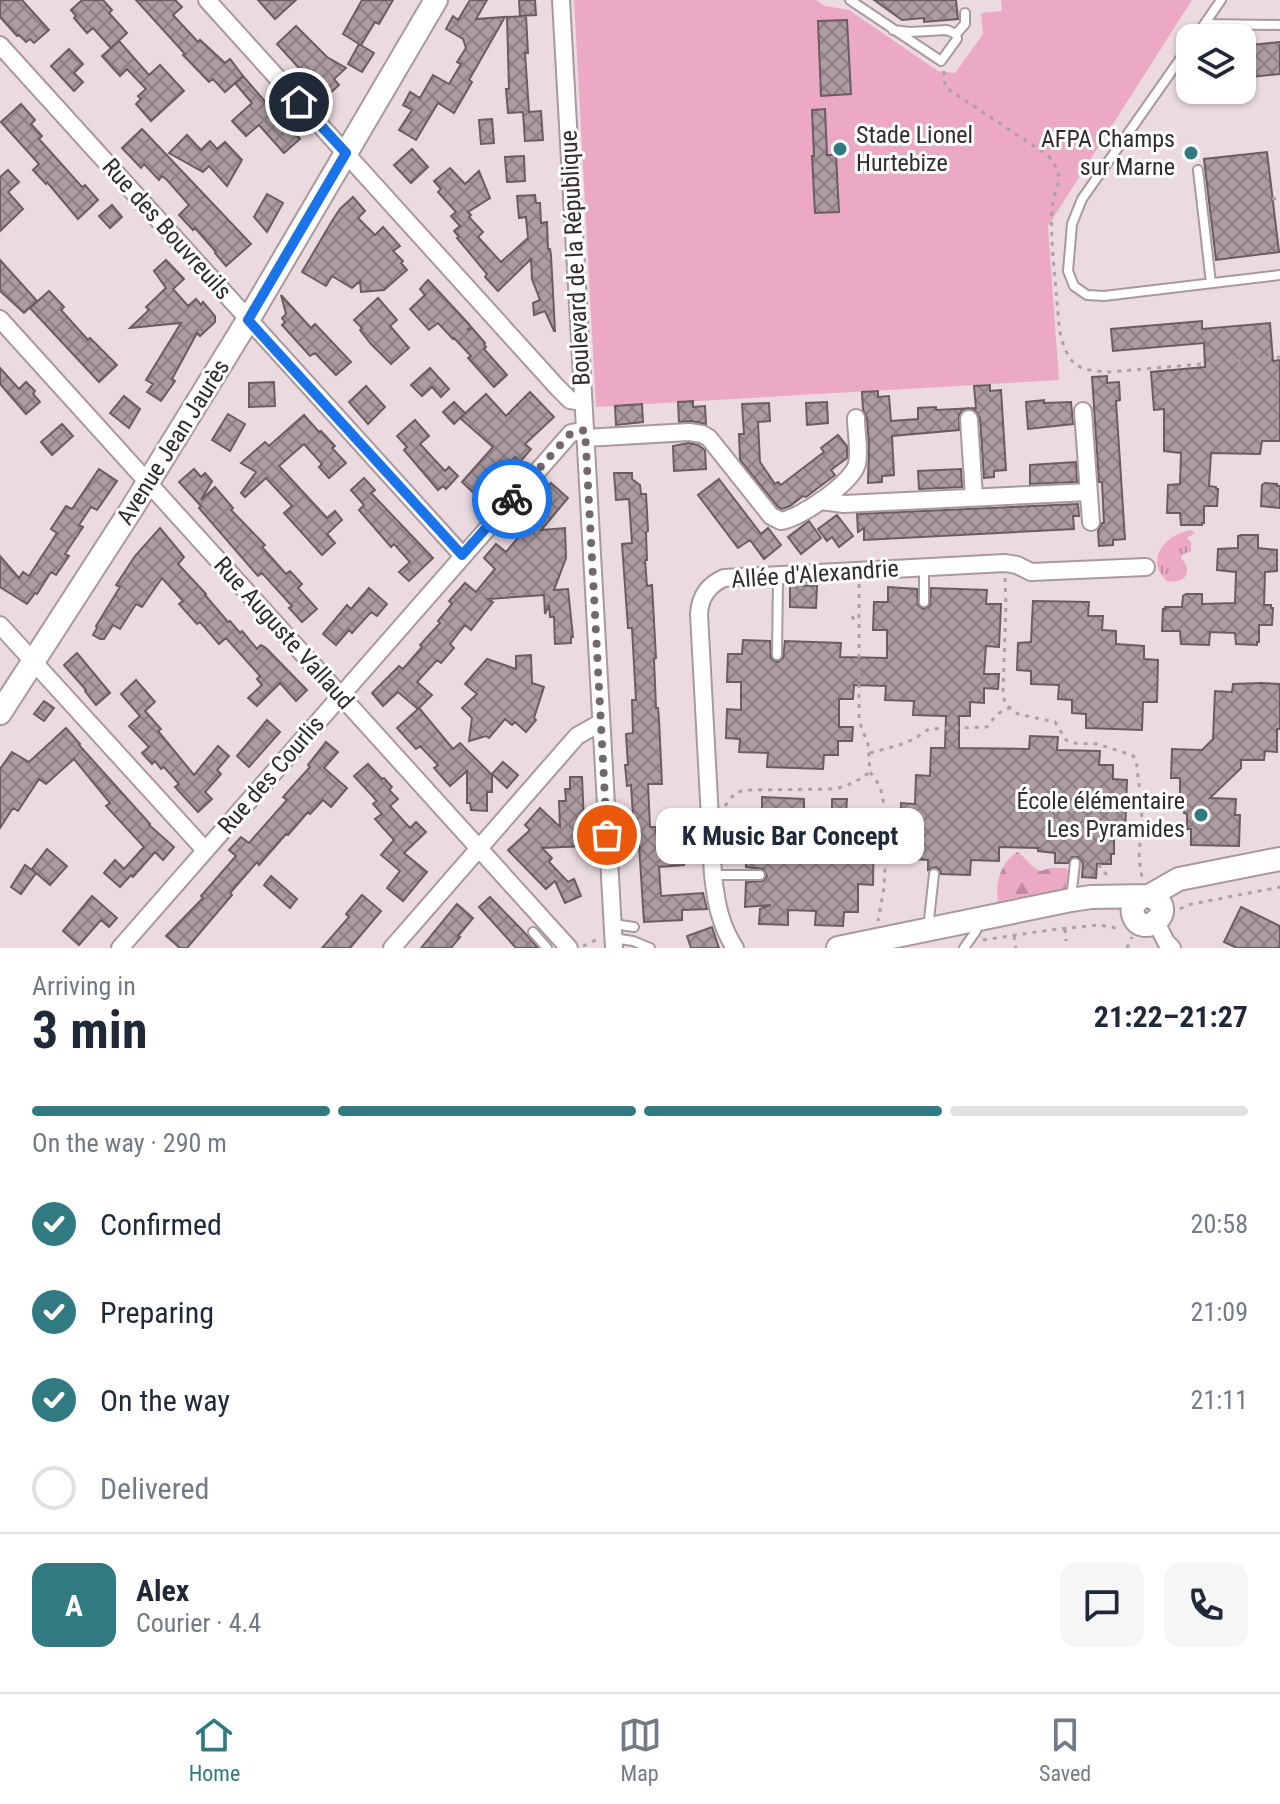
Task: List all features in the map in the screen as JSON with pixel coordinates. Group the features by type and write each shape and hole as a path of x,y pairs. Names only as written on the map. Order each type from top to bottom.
{"main road":[{"name":"Avenue Jean Jaurès","path":"0,713 248,320 436,0"},
{"path":"1144,912 1179,879 1280,859"},
{"path":"889,948 970,940 994,931 1094,912 1144,912 1185,887 1280,869"},
{"path":"838,948 1091,897 1144,912"}],"street":[{"path":"207,0 557,387 570,400 583,402"},
{"name":"Boulevard de la République","path":"561,0 588,374 583,402 613,937"},
{"name":"Rue des Bouvreuils","path":"0,45 462,555"},
{"name":"Rue Auguste Vallaud","path":"0,319 569,948"},
{"path":"1083,411 1091,522"},
{"path":"585,434 702,434 709,438 771,516 787,521 821,501 846,479 856,464 856,418"},
{"path":"969,419 963,444 974,497"},
{"name":"Rue des Courlis","path":"120,948 571,433 585,434"},
{"path":"821,501 844,504 1089,492"},
{"name":"Allée d'Alexandrie","path":"735,948 721,924 713,875 699,605 711,585 724,578 1005,563 1031,572 1146,567"},
{"path":"0,625 205,850"},
{"path":"392,948 577,736 600,723"},
{"path":"1144,912 1172,948"}],"lane":[{"path":"850,0 941,61 965,24 965,13"},
{"path":"1205,24 1221,0"},
{"path":"1256,25 1280,25"},
{"path":"893,30 947,30 956,34"},
{"path":"1176,65 1082,199 1072,224 1068,271 1074,286 1087,295 1104,296 1280,275"},
{"path":"1198,170 1211,283"},
{"path":"924,567 924,602"},
{"path":"777,655 778,576"},
{"path":"1071,900 1075,863"},
{"path":"928,930 934,874"},
{"path":"713,875 760,875"},
{"path":"613,937 634,927"},
{"path":"533,932 547,948"},
{"path":"613,937 650,948"}],"path":[{"path":"1272,199 1280,198"},
{"path":"1005,563 1005,704 1018,714 1055,722 1071,743 1101,745 1136,759 1142,810 1139,858 1144,912 1127,948"},
{"path":"859,571 859,721 870,753 870,772 880,786 885,809 884,888 877,925"},
{"path":"852,616 854,620 859,619"},
{"path":"870,753 914,739 929,729 987,727 997,714 1009,708"},
{"path":"720,813 735,793 745,790 834,789 845,787 870,772"},
{"path":"1100,864 1100,869 1110,877"},
{"path":"970,940 1098,925 1112,927 1144,912 1180,909 1187,905 1280,887"},
{"path":"1112,927 1144,912"},
{"path":"1065,929 1066,941"},
{"path":"1014,936 1016,948"},
{"path":"580,948 601,938 613,937"}],"green space":[{"name":"Stade Lionel Hurtebize","path":"574,0 816,0 825,6 849,10 938,71 955,73 983,34 981,13 1002,11 1001,0 1192,0 1048,226 1059,380 596,407"},
{"path":"1191,530 1195,533 1187,538 1191,542 1191,551 1181,558 1187,568 1186,576 1179,581 1167,581 1160,573 1158,564 1161,549 1173,537"},
{"path":"1017,852 1040,871 1066,868 1069,872 1065,890 998,902 1000,874 1006,862"}],"building":[{"path":"0,0 22,0 49,30 34,43 30,39 26,42 0,17"},
{"path":"82,0 103,0 112,10 109,13 127,33 111,48 93,28 87,33 74,18 76,16 71,10"},
{"path":"136,0 175,0 182,7 173,15 198,42 200,40 225,63 230,59 243,76 225,92 213,79 209,82"},
{"path":"258,0 296,0 275,19"},
{"path":"362,0 393,0 379,24 375,22 361,45 343,34"},
{"path":"470,0 487,0 476,19 505,17 454,113 438,103 416,140 399,130 412,110 403,105 410,92 420,98 433,75 449,84 466,48 463,39 446,29 453,16 458,20"},
{"path":"519,0 535,0 536,15 520,16"},
{"path":"874,0 956,0 958,19 902,20"},
{"path":"526,16 529,112 541,111 543,140 525,141 523,112 508,113 507,17"},
{"path":"847,20 851,94 821,96 818,21"},
{"path":"296,26 327,57 346,68 334,79 339,85 328,95 321,87 310,97 301,88 310,80 277,44"},
{"path":"119,41 149,75 160,65 184,91 151,121 136,104 141,99 138,96 146,89 127,69 120,76 102,56"},
{"path":"1280,42 1280,74 1256,77 1256,45"},
{"path":"359,44 374,53 362,72 348,64"},
{"path":"69,49 83,64 74,73 83,82 74,91 51,66"},
{"path":"243,76 269,106 267,108 283,125 286,122 300,139 284,153 259,125 246,136 232,121 252,103 235,83"},
{"path":"21,104 35,120 31,124 42,136 39,139 82,187 85,185 98,200 78,219 33,170 39,164 1,122"},
{"path":"825,109 827,155 836,155 839,212 815,213 812,110"},
{"path":"492,119 494,143 481,144 479,120"},
{"path":"142,129 251,244 226,266 195,228 193,230 179,215 189,205 167,180 162,176 159,180 144,164 141,168 122,148"},
{"path":"187,135 201,150 210,141 217,149 225,142 242,160 227,186 209,166 203,172 169,153"},
{"path":"412,149 428,167 411,183 394,165"},
{"path":"1267,152 1279,252 1216,260 1204,159"},
{"path":"524,156 525,181 507,182 505,157"},
{"path":"450,168 465,184 479,171 490,198 468,212 469,217 483,232 478,237 501,262 528,238 526,217 519,218 517,196 535,195 536,203 540,203 541,223 547,222 555,331 545,311 534,315 533,303 540,300 532,279 531,259 498,291 457,238 454,231 460,226 451,216 456,212 438,192 441,189 434,181"},
{"path":"8,170 19,182 8,192 23,209 0,231 0,177"},
{"path":"267,194 283,203 267,232 254,217"},
{"path":"353,197 365,211 358,218 375,235 383,227 400,246 393,251 407,270 384,290 361,292 360,281 352,288 332,276 326,286 302,272 340,209"},
{"path":"112,205 122,217 110,228 99,216"},
{"path":"0,260 37,301 24,313 0,291"},
{"path":"166,260 184,279 173,289 188,306 196,299 201,305 203,302 215,316 215,322 200,336 197,333 172,379 175,381 161,401 147,392 153,384 146,380 181,323 130,328 166,288 154,271"},
{"path":"428,280 469,324 471,327 467,330 472,328 485,343 484,349 507,375 494,387 468,358 471,356 438,323 429,330 410,309 425,295 420,289"},
{"path":"49,291 64,307 61,310 88,340 90,338 117,365 99,382 30,308"},
{"path":"281,295 311,328 315,324 351,362 336,375 315,353 310,356 282,325 286,314"},
{"path":"378,298 397,320 390,326 409,348 391,364 371,344 354,320"},
{"path":"1202,321 1202,329 1270,323 1273,361 1280,360 1280,441 1262,441 1260,454 1211,453 1209,486 1218,489 1217,506 1204,506 1202,525 1181,525 1180,513 1167,513 1168,485 1180,484 1181,453 1164,451 1164,409 1154,410 1151,372 1205,367 1204,343 1113,351 1111,329"},
{"path":"0,368 19,389 26,382 35,391 33,394 40,402 26,414 0,384"},
{"path":"430,368 449,389 441,397 432,387 422,396 411,385"},
{"path":"1107,376 1107,383 1119,382 1120,400 1116,401 1125,539 1113,540 1113,545 1099,546 1098,531 1104,523 1092,377"},
{"path":"274,382 275,406 249,407 249,383"},
{"path":"990,385 990,391 1001,390 1006,470 994,471 994,477 984,478 980,418 975,410 969,408 976,408 974,386"},
{"path":"366,386 385,407 368,424 349,402"},
{"path":"878,391 878,397 889,396 891,421 918,419 918,408 967,408 959,415 959,430 892,436 894,475 882,476 882,482 868,483 869,446 862,392"},
{"path":"530,392 554,417 525,444 531,449 520,462 515,457 479,498 462,482 493,447 460,418 486,394 506,416"},
{"path":"124,396 140,409 129,428 110,413"},
{"path":"1044,400 1044,403 1071,402 1073,424 1028,429 1026,402"},
{"path":"693,401 693,407 705,406 706,424 679,422 678,402"},
{"path":"454,402 465,413 454,424 443,412"},
{"path":"827,402 828,423 807,425 806,403"},
{"path":"769,403 770,421 758,422 760,462 775,484 778,482 781,485 824,452 821,448 838,435 847,446 847,458 831,470 835,475 806,497 782,509 740,460 739,434 744,434 742,404"},
{"path":"642,404 643,422 616,425 615,406"},
{"path":"228,414 245,424 230,451 212,440"},
{"path":"304,415 335,446 332,448 346,463 329,478 319,467 322,464 304,444 279,466 327,518 335,511 342,520 327,534 335,543 322,555 284,513 292,506 266,478 245,497 241,493 256,472 241,463 265,442 269,446"},
{"path":"415,420 429,436 420,444 445,471 449,467 458,476 446,489 443,486 438,490 404,450 407,447 397,436"},
{"path":"62,424 73,436 52,455 41,442"},
{"path":"688,443 705,450 706,469 674,471 673,446"},
{"path":"1076,462 1077,482 1030,484 1030,465"},
{"path":"99,469 117,481 97,510 91,507 79,525 83,527 65,554 69,556 56,575 51,572 27,604 0,587 0,556 19,578 23,572 29,576 57,533 51,529 66,506 72,509"},
{"path":"194,469 201,477 205,473 212,481 201,500 215,487 286,574 290,571 302,584 298,588 317,609 302,622 289,608 292,606 262,573 258,576 179,482"},
{"path":"961,469 962,487 919,489 918,471"},
{"path":"614,473 632,473 632,479 640,485 641,494 646,494 648,531 645,560 647,586 652,585 662,784 648,784 650,827 656,827 658,853 683,851 684,865 659,867 661,896 703,893 707,909 682,910 682,920 644,922 639,845 635,846 631,785 627,786 625,765 628,765 626,734 633,733 632,700 636,700 632,628 628,628 622,544 632,543 629,499 616,500"},
{"path":"364,478 375,490 371,493 433,558 409,581 399,572 410,562 394,544 391,547 359,510 364,505 351,490"},
{"path":"719,479 761,534 768,528 781,545 764,559 750,540 738,548 698,495"},
{"path":"551,483 568,498 541,530 565,528 566,558 554,590 568,589 571,643 555,644 554,617 550,617 549,605 545,614 544,595 488,599 493,602 471,630 465,625 450,644 454,648 441,663 437,660 417,682 432,695 419,708 453,749 460,743 492,775 492,792 487,792 487,811 471,810 470,803 467,803 467,771 450,786 434,768 438,765 420,746 416,749 397,728 418,709 398,692 383,706 372,693 399,666 403,669 422,647 420,645 452,604 449,601 465,583 476,592 495,569 484,558 496,544 506,552 539,513 531,507"},
{"path":"1262,485 1280,486 1280,508 1261,506"},
{"path":"1078,504 1079,516 1073,516 1074,529 864,540 864,528 858,532 857,514"},
{"path":"837,515 853,536 839,547 832,537 827,541 818,529"},
{"path":"809,521 821,538 801,554 788,537"},
{"path":"160,528 184,557 178,564 228,622 240,633 242,631 257,649 261,645 266,648 307,690 296,701 280,683 257,706 248,698 262,685 257,679 260,676 226,638 219,644 200,622 197,624 179,604 183,601 162,578 142,607 136,604 120,629 113,625 104,639 93,635 120,587 116,585 135,556"},
{"path":"1258,535 1258,548 1277,550 1277,571 1265,572 1264,605 1273,608 1272,625 1259,625 1257,645 1236,644 1235,633 1210,632 1209,645 1181,644 1180,631 1162,631 1163,609 1182,607 1186,594 1202,594 1202,604 1235,603 1236,572 1217,570 1218,549 1238,548 1238,536"},
{"path":"790,585 817,586 816,608 790,607"},
{"path":"888,587 917,589 918,605 923,609 930,605 931,588 987,590 986,604 1001,604 999,647 986,646 984,674 999,674 998,689 984,688 984,703 970,702 970,716 959,716 959,748 1029,749 1030,736 1058,737 1057,750 1100,751 1099,765 1113,765 1113,779 1127,780 1125,836 1114,836 1111,864 1097,864 1096,878 1082,877 1083,863 1078,857 1072,857 1068,863 1055,863 1055,853 1038,851 1038,848 999,847 999,861 971,860 970,875 941,874 936,867 928,870 928,860 914,859 914,846 900,845 901,803 915,804 916,775 930,776 931,748 945,748 946,716 913,715 914,701 885,700 886,686 854,685 853,699 839,699 839,727 853,727 852,741 838,741 838,755 824,755 823,769 767,767 768,753 739,752 740,739 726,738 727,709 741,710 741,682 727,682 728,654 742,654 743,640 770,641 771,658 778,662 783,658 785,641 841,643 840,657 887,658 887,630 873,630 874,602 888,602"},
{"path":"369,588 387,604 377,616 371,612 336,645 323,634 347,605 351,609"},
{"path":"1033,601 1089,602 1088,616 1103,616 1102,630 1116,631 1116,644 1144,646 1144,659 1158,660 1157,702 1143,702 1142,730 1086,728 1086,714 1072,713 1072,700 1058,699 1059,685 1031,684 1031,671 1017,670 1018,643 1031,642"},
{"path":"77,653 110,693 96,705 64,665"},
{"path":"531,655 532,683 544,687 534,718 536,720 526,732 515,722 512,725 505,719 489,738 486,736 469,741 472,718 462,708 477,694 465,684 487,659 516,669 516,656"},
{"path":"136,680 155,702 145,711 194,775 218,746 229,756 217,770 221,774 205,792 212,799 198,812 175,787 179,784 164,767 161,769 155,761 152,764 142,753 149,747 129,726 140,716 121,694"},
{"path":"1233,684 1280,684 1277,752 1265,751 1264,760 1241,760 1241,768 1210,798 1236,799 1235,815 1240,815 1239,846 1191,845 1184,798 1180,798 1180,778 1171,778 1172,749 1202,750 1213,739 1215,691 1232,692"},
{"path":"44,701 54,708 44,721 34,714"},
{"path":"267,720 280,732 249,767 237,756"},
{"path":"66,728 149,825 174,847 163,860 155,852 120,887 104,873 115,860 124,869 144,847 106,806 110,803 74,759 46,784 39,779 18,811 13,808 0,828 0,769 12,752 29,762"},
{"path":"326,742 338,752 324,768 347,788 331,807 323,800 310,814 308,812 259,865 257,862 187,948 180,948 166,936 203,898 201,896 236,856 229,850 241,837 249,843 287,800 283,797 310,767 308,765"},
{"path":"503,762 518,775 507,788 492,774"},
{"path":"368,764 392,787 389,790 398,799 390,806 410,828 416,822 426,832 404,853 427,872 403,901 387,888 400,871 381,855 394,840 375,819 382,814 373,804 377,801 354,776"},
{"path":"570,777 582,777 585,846 542,848 552,858 549,862 568,882 574,879 581,896 565,903 555,881 546,889 508,850 530,830 525,825 540,808 560,827 559,801 566,801 565,789 570,789"},
{"path":"762,797 804,799 804,812 832,813 832,799 847,799 846,814 861,814 860,828 874,828 873,885 858,884 858,912 844,912 843,926 815,925 816,911 788,910 788,925 759,924 760,909 771,905 745,907 746,882 763,881 767,876 763,869 746,867 748,811 762,811"},
{"path":"47,849 67,866 50,885 32,869"},
{"path":"25,865 36,873 21,894 11,887"},
{"path":"271,876 297,899 290,908 264,885"},
{"path":"362,895 381,911 350,948 322,948 349,917 346,914"},
{"path":"92,896 117,918 109,927 101,920 79,945 63,931"},
{"path":"490,897 538,948 516,948 479,907"},
{"path":"457,904 473,918 451,948 421,948"},
{"path":"1241,907 1280,926 1280,948 1237,948 1224,942"},
{"path":"712,927 719,948 691,948 687,936"}],"way so far":[{"path":"512,499 571,433 585,430 607,835"}],"place":[{"name":"Stade Lionel Hurtebize","path":"840,149"},
{"name":"AFPA Champs sur Marne","path":"1191,153"},
{"name":"École élémentaire Les Pyramides","path":"1201,815"},
{"name":"K Music Bar Concept","path":"607,835"}],"route":[{"path":"299,102 346,153 248,320 462,555 512,499"}]}
